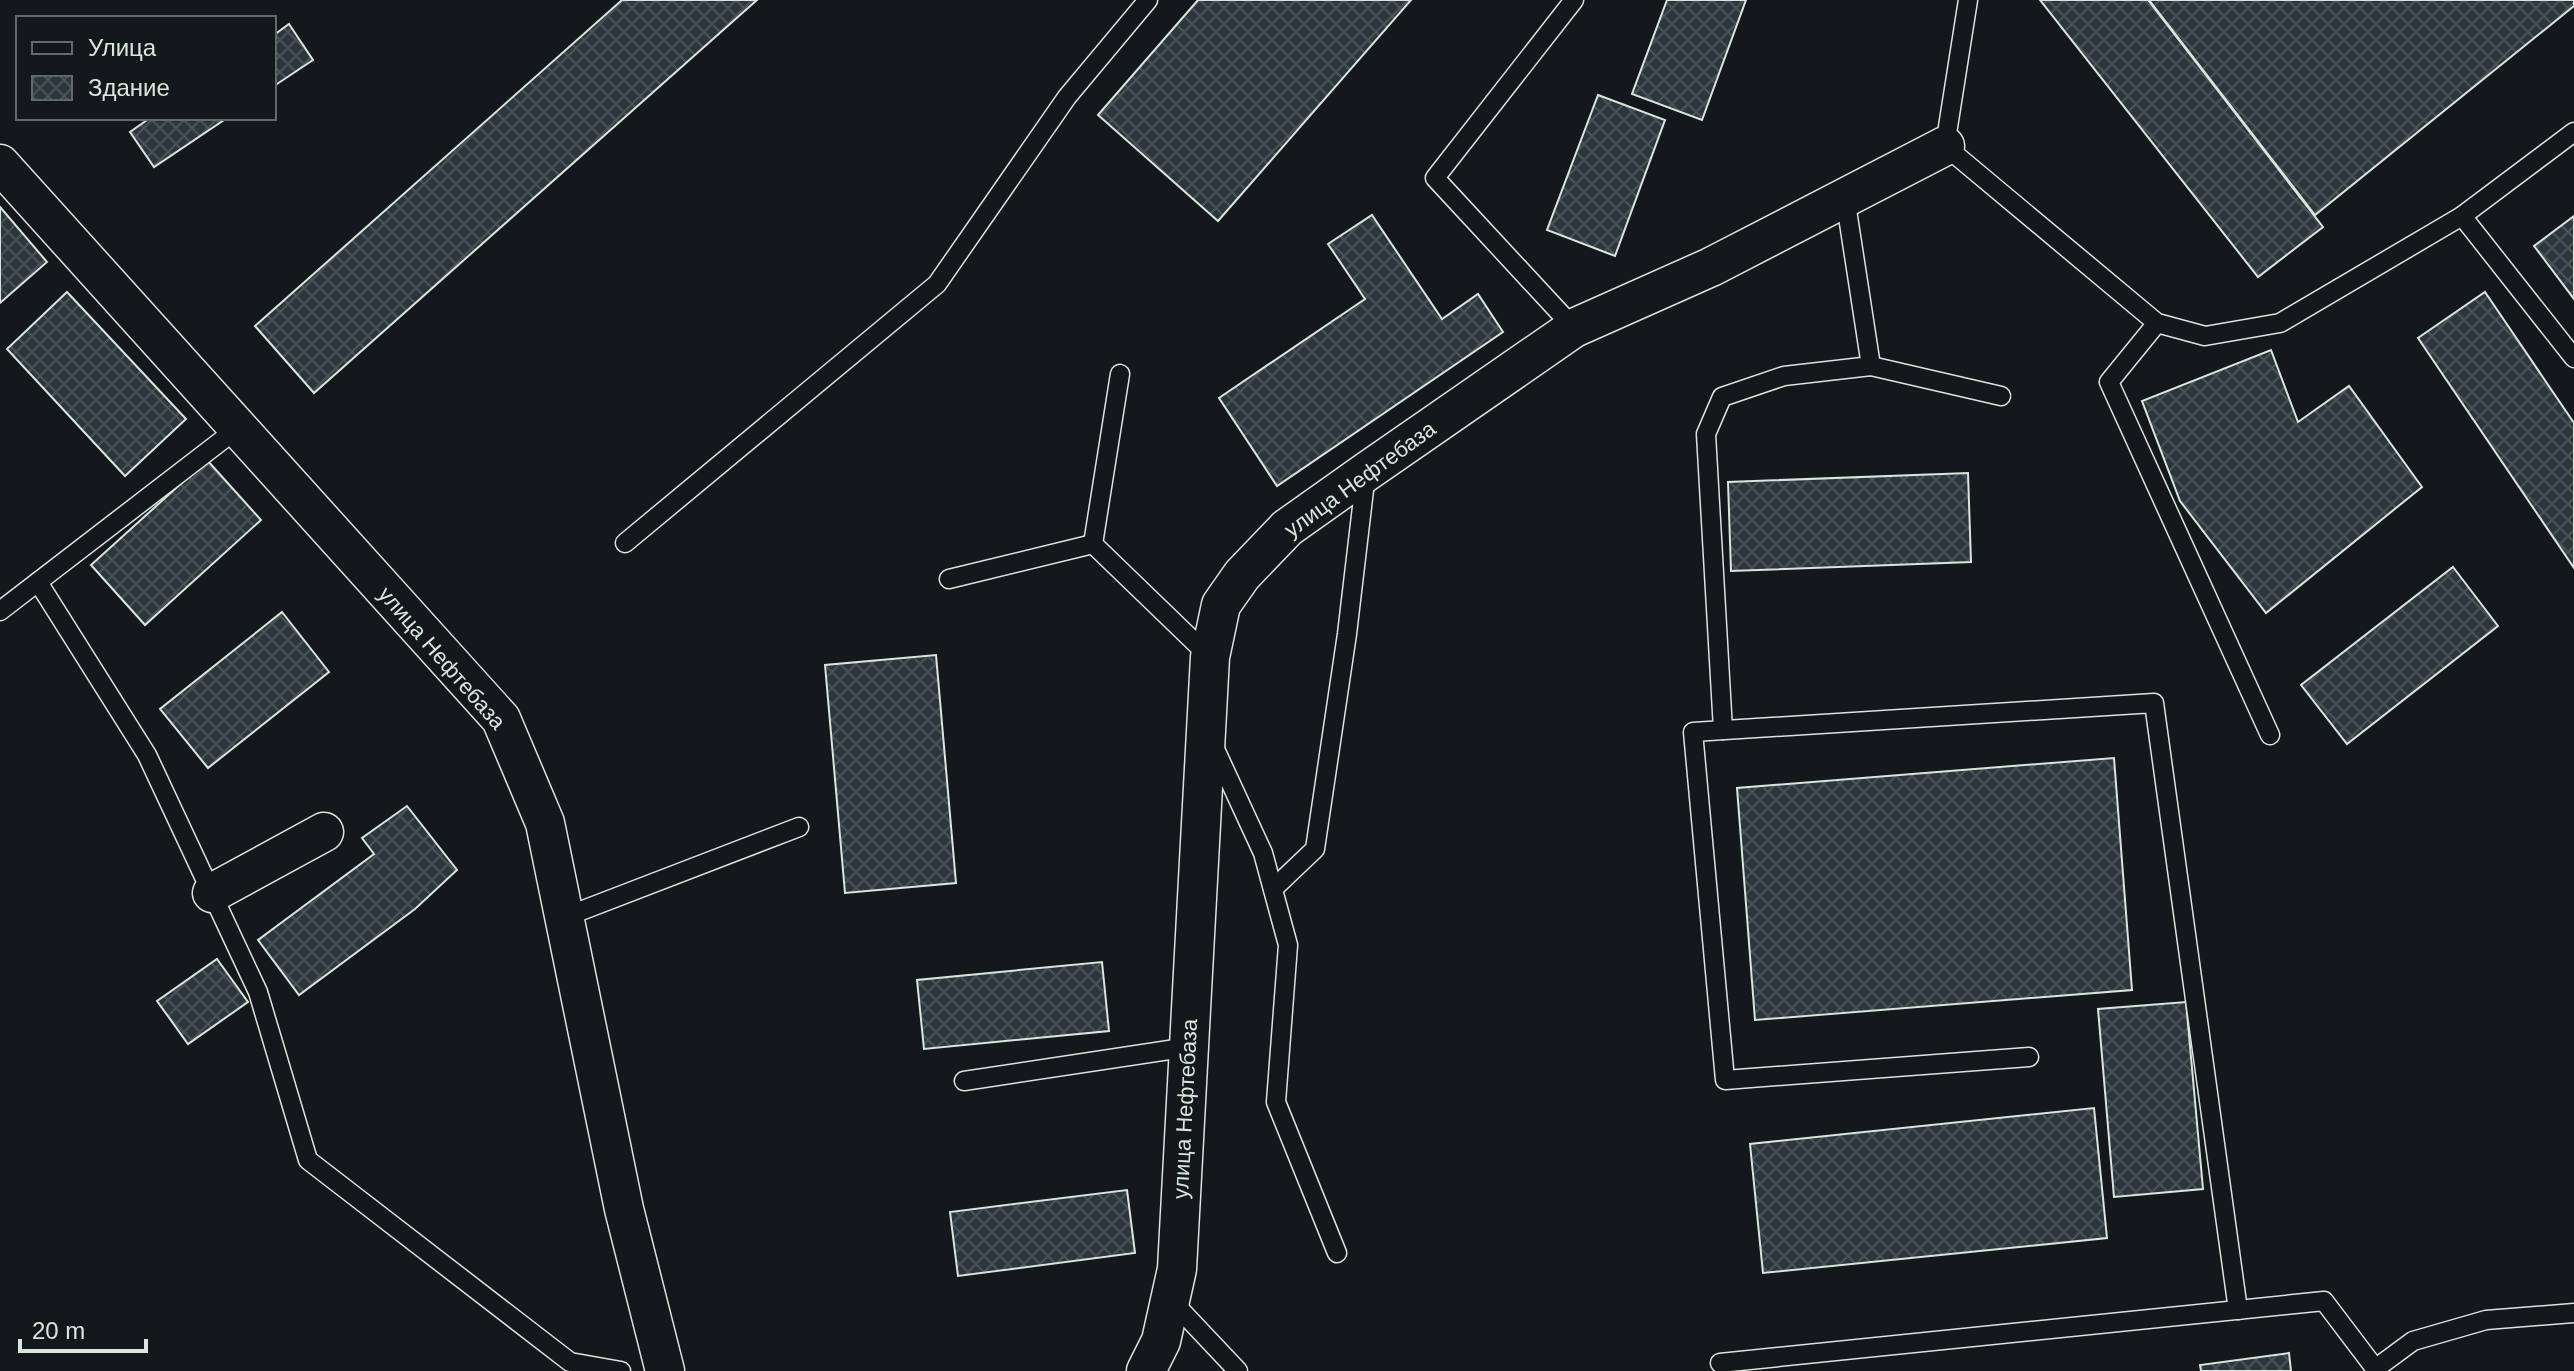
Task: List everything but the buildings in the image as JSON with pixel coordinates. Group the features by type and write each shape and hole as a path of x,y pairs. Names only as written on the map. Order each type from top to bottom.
{"street":[{"name":"улица Нефтебаза","path":"1146,1371 1161,1341 1177,1269 1210,657 1221,605 1242,575 1287,528 1574,328 1711,267 1945,146"},
{"name":"улица Нефтебаза","path":"0,164 501,719 545,823 624,1209 665,1371"},
{"path":"212,893 324,832"}],"lane":[{"path":"625,543 937,284 1067,97 1148,0"},
{"path":"1574,0 1435,178 1574,328"},
{"path":"1968,0 1945,146 2157,323 2205,336 2280,323 2462,216 2574,132"},
{"path":"1845,197 1871,366"},
{"path":"2462,216 2574,358"},
{"path":"2157,323 2109,382 2270,735"},
{"path":"1723,730 1706,434 1722,397 1784,376 1871,366 2001,396"},
{"path":"1093,544 1120,374"},
{"path":"0,611 238,428"},
{"path":"1273,889 1315,849 1347,634 1366,472"},
{"path":"949,579 1093,544"},
{"path":"1093,544 1210,657"},
{"path":"38,582 147,755 212,893 258,992 308,1160 570,1362 621,1371"},
{"path":"2029,1057 1725,1080 1693,732 2154,703 2238,1310"},
{"path":"1206,730 1263,853 1288,945 1276,1102 1337,1253"},
{"path":"565,917 799,827"},
{"path":"964,1081 1189,1047"},
{"path":"1170,1299 1238,1371"},
{"path":"1720,1363 2324,1301 2376,1370 2413,1341 2486,1320 2574,1313"}]}
